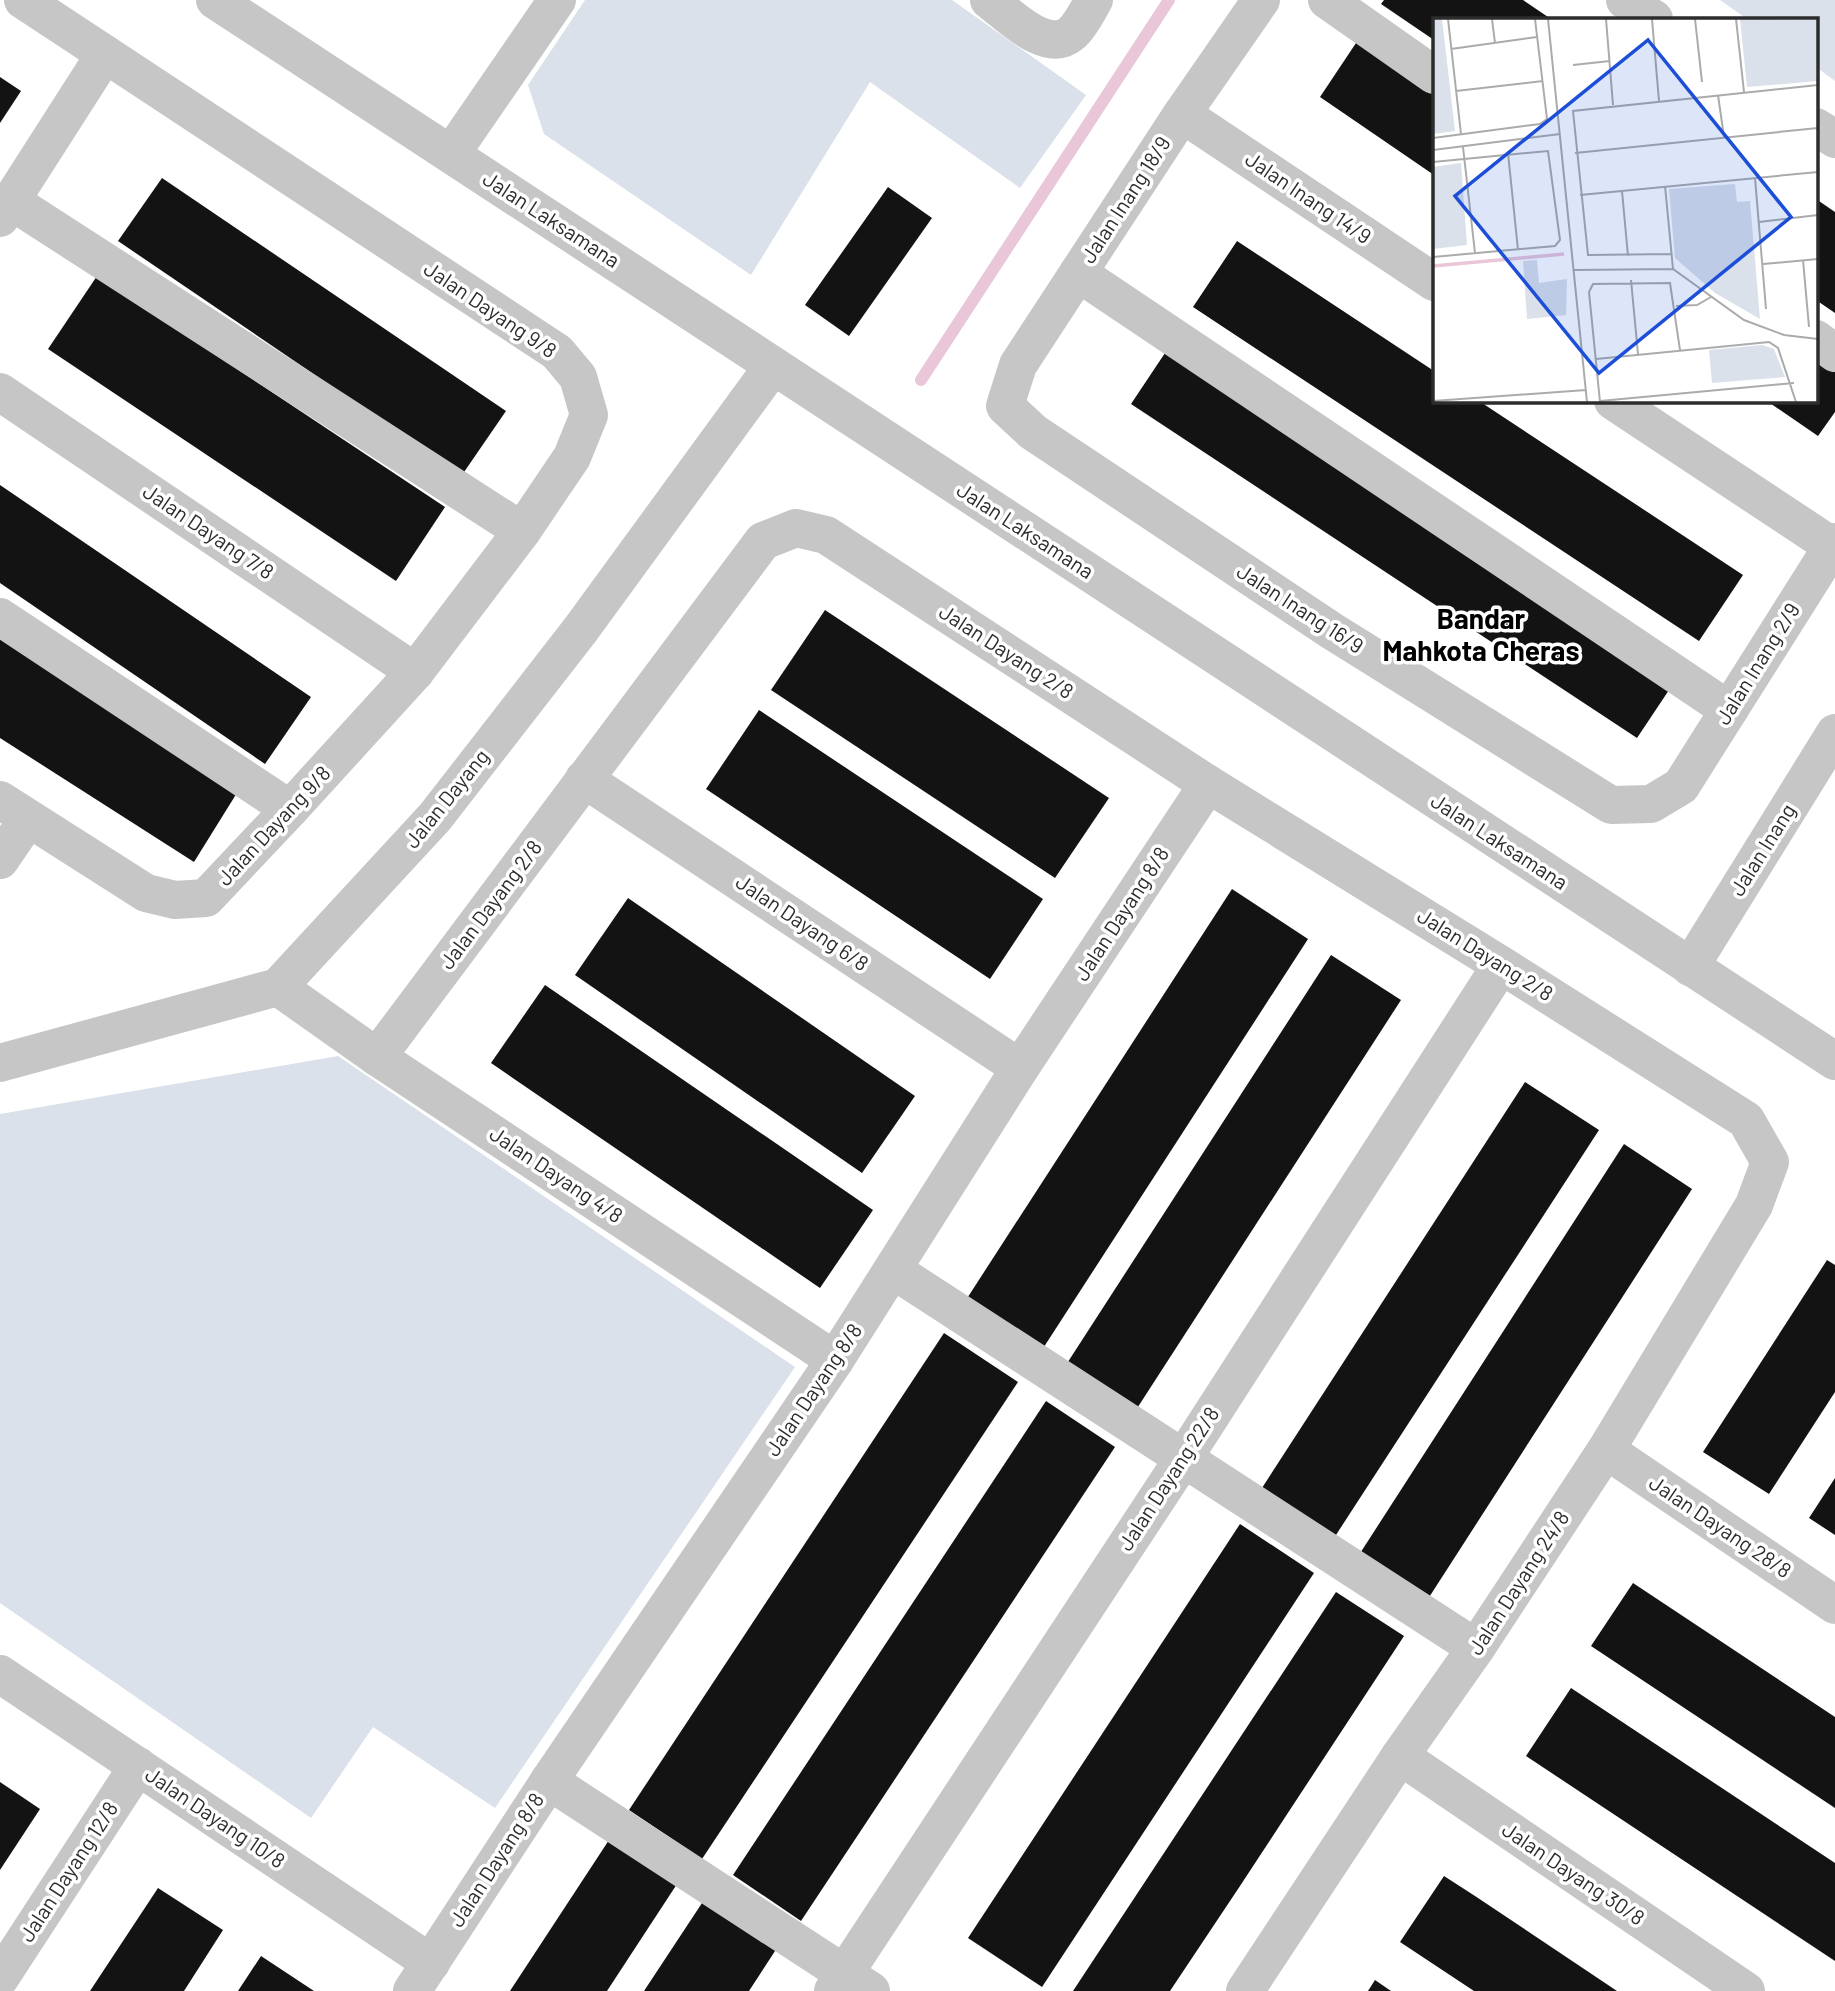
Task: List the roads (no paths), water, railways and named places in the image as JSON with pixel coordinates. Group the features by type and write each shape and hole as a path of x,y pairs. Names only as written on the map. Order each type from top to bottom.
{"street":[{"name":"Jalan Dayang 9/8","path":"14,809 146,893 175,900 206,898 415,672 522,531 572,457 590,415 578,377 557,352 23,0"},
{"name":"Jalan Laksamana","path":"215,0 1835,1061"},
{"path":"452,154 557,0"},
{"path":"989,0 1037,36 1056,39 1071,34 1094,0"},
{"name":"Jalan Inang 18/9","path":"1005,406 1018,365 1182,114 1261,0"},
{"path":"1327,0 1433,74"},
{"path":"1625,0 1652,18"},
{"path":"105,54 5,209 522,531"},
{"name":"Jalan Inang 14/9","path":"1182,114 1433,281"},
{"path":"1818,128 1835,139"},
{"path":"1078,273 1729,710"},
{"path":"1818,340 1835,353"},
{"name":"Jalan Dayang","path":"278,988 435,817 581,628 772,366"},
{"name":"Jalan Dayang 7/8","path":"0,392 415,672"},
{"path":"1615,402 1834,544"},
{"name":"Jalan Inang 16/9","path":"1005,406 1033,432 1320,623 1611,805 1651,804 1681,786"},
{"name":"Jalan Dayang 2/8","path":"377,1057 763,541 796,528 827,535 1208,784 1746,1119 1770,1162"},
{"name":"Jalan Inang 2/9","path":"1681,786 1834,544"},
{"path":"0,617 290,809"},
{"name":"Jalan Inang","path":"1690,967 1835,733"},
{"name":"Jalan Dayang 6/8","path":"584,779 1020,1068"},
{"name":"Jalan Dayang 8/8","path":"421,1977 549,1781 835,1360 1020,1068 1208,784"},
{"path":"0,860 14,809"},
{"name":"Jalan Dayang 22/8","path":"849,1986 1183,1459 1502,965"},
{"path":"0,1063 278,988"},
{"name":"Jalan Dayang 4/8","path":"278,988 377,1057 835,1360"},
{"name":"Jalan Dayang 24/8","path":"1245,1991 1606,1450 1754,1205 1770,1162"},
{"path":"893,1270 1476,1648"},
{"name":"Jalan Dayang 28/8","path":"1606,1450 1835,1605"},
{"name":"Jalan Dayang 10/8","path":"0,1674 138,1766 421,1977"},
{"name":"Jalan Dayang 30/8","path":"1400,1756 1746,1991"},
{"name":"Jalan Dayang 12/8","path":"0,1978 138,1766"},
{"path":"549,1781 849,1986"}],"waterway":[{"path":"921,380 1169,0"}],"district":[{"name":"Bandar Mahkota Cheras","path":"1481,635"}]}
